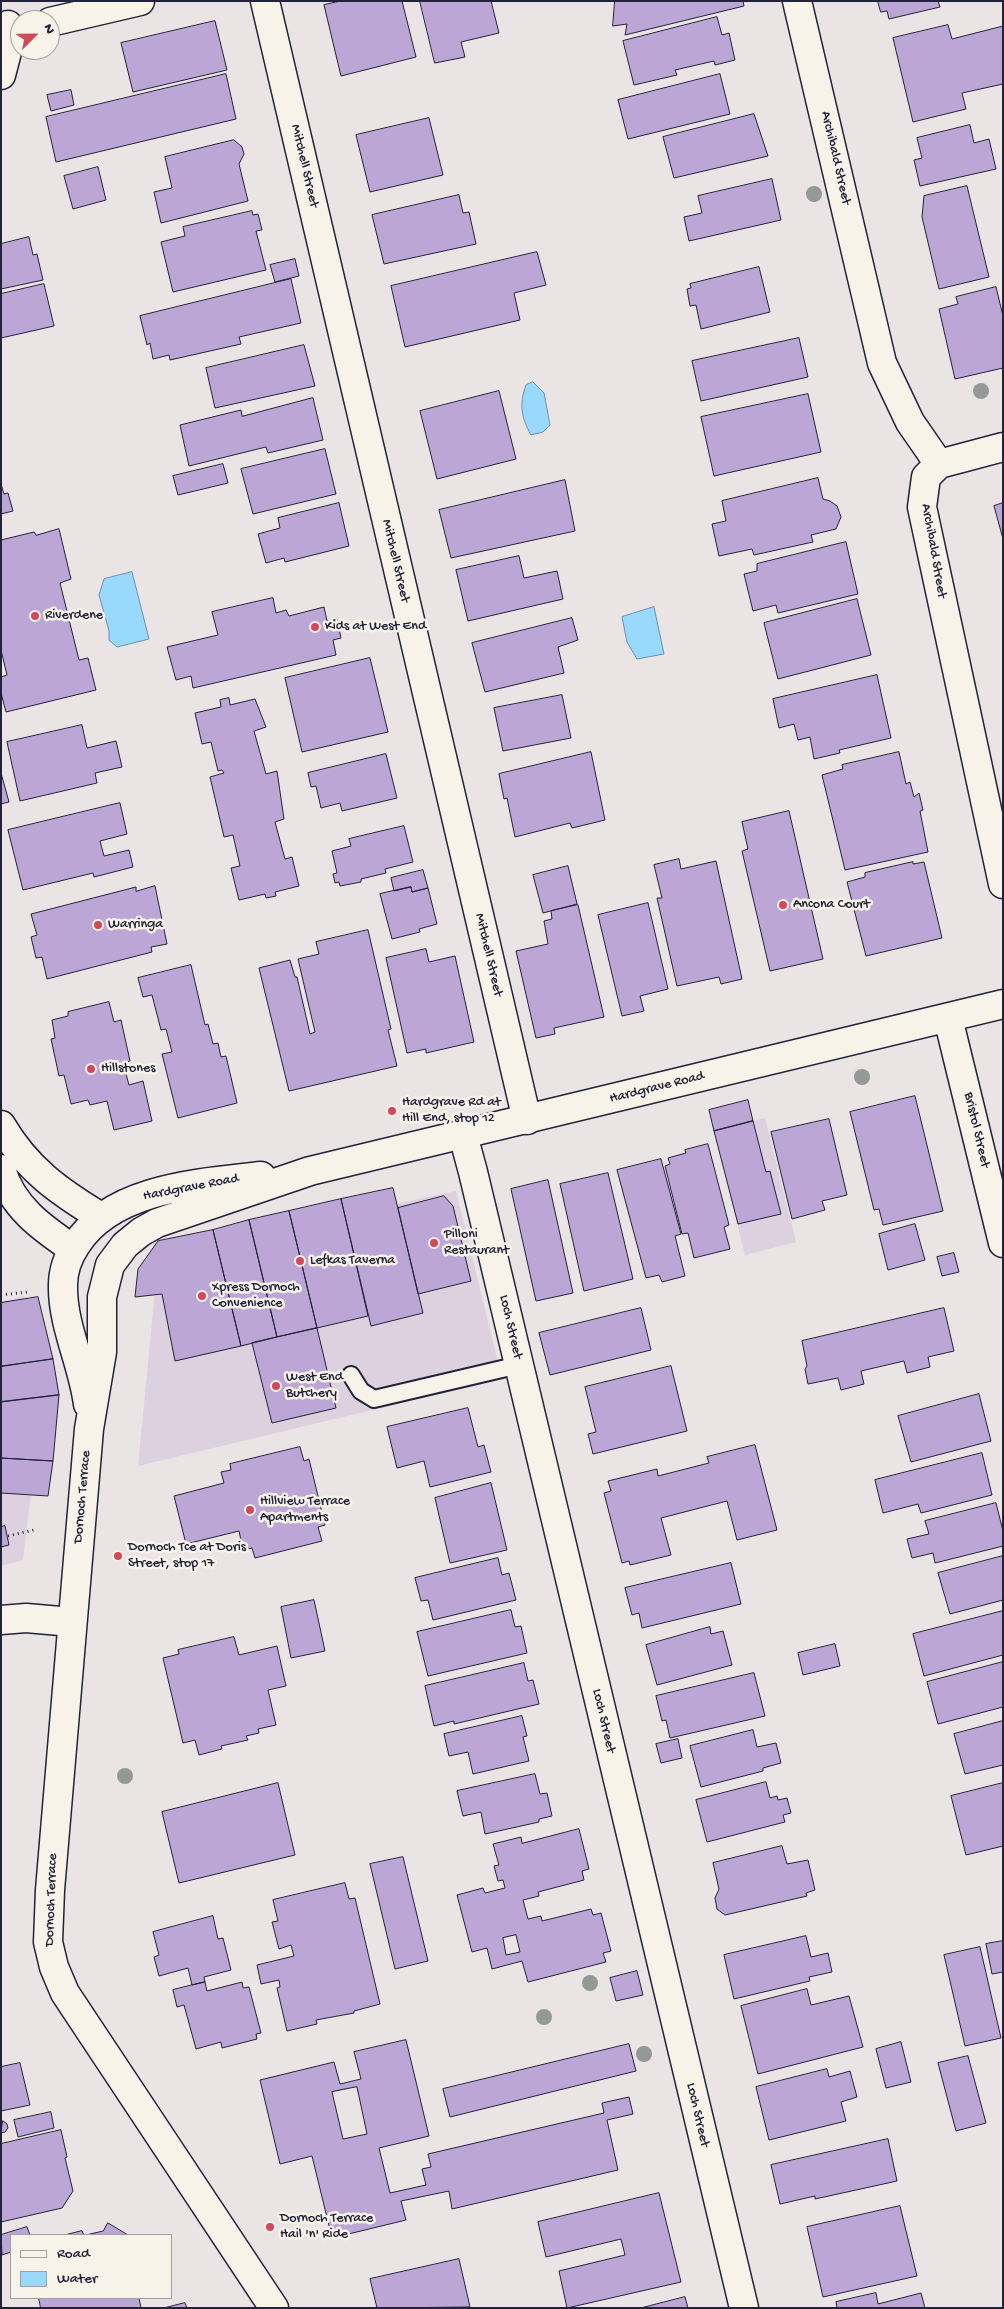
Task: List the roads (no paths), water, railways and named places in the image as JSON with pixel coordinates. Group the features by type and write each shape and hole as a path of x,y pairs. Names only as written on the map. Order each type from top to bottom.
{"street":[{"path":"60,20 140,1"},
{"name":"Mitchell Street","path":"265,1 527,1120"},
{"name":"Archibald Street","path":"797,1 882,363 910,422 939,464 926,478 922,507 1003,884"},
{"path":"1,75 8,48 10,24"},
{"path":"939,464 1003,447"},
{"name":"Hardgrave Road","path":"121,1251 141,1232 169,1218 310,1171 1003,1004"},
{"name":"Bristol Street","path":"948,1018 1003,1243"},
{"path":"1,1125 24,1158 42,1177 65,1195 86,1233 121,1251"},
{"name":"Loch Street","path":"463,1135 744,2308"},
{"path":"1,1169 7,1185 20,1206 38,1225 86,1233 121,1251"},
{"name":"Hardgrave Road","path":"86,1233 129,1201 192,1185 310,1171"},
{"name":"Dornoch Terrace","path":"86,1233 65,1268 63,1293 84,1383 89,1429"},
{"name":"Dornoch Terrace","path":"121,1251 110,1265 104,1287 101,1322 102,1360 89,1429 50,1890 48,1942 54,1967 64,1993 274,2308"},
{"path":"1,1620 26,1618 72,1622"}],"lane":[{"path":"351,1375 361,1392 374,1399 519,1365"}],"water":[{"path":"533,382 544,393 550,425 543,432 531,435 523,416 522,398 526,385"},
{"path":"132,572 149,639 117,647 109,640 109,631 99,595 104,579"},
{"path":"654,607 664,654 637,659 627,642 622,617"}],"place":[{"name":"Riverdene","path":"35,616"},
{"name":"Kids at West End","path":"315,627"},
{"name":"Ancona Court","path":"783,905"},
{"name":"Warringa","path":"98,925"},
{"name":"Hillstones","path":"91,1069"},
{"name":"Hardgrave Rd at Hill End, stop 12","path":"392,1111"},
{"name":"Pilloni Restaurant","path":"434,1243"},
{"name":"Lefkas Taverna","path":"300,1261"},
{"name":"Xpress Dornoch Convenience","path":"202,1296"},
{"name":"West End Butchery","path":"276,1386"},
{"name":"Hillview Terrace Apartments","path":"250,1510"},
{"name":"Dornoch Tce at Doris Street, stop 17","path":"118,1556"},
{"name":"Dornoch Terrace Hail 'n' Ride","path":"270,2227"}]}
